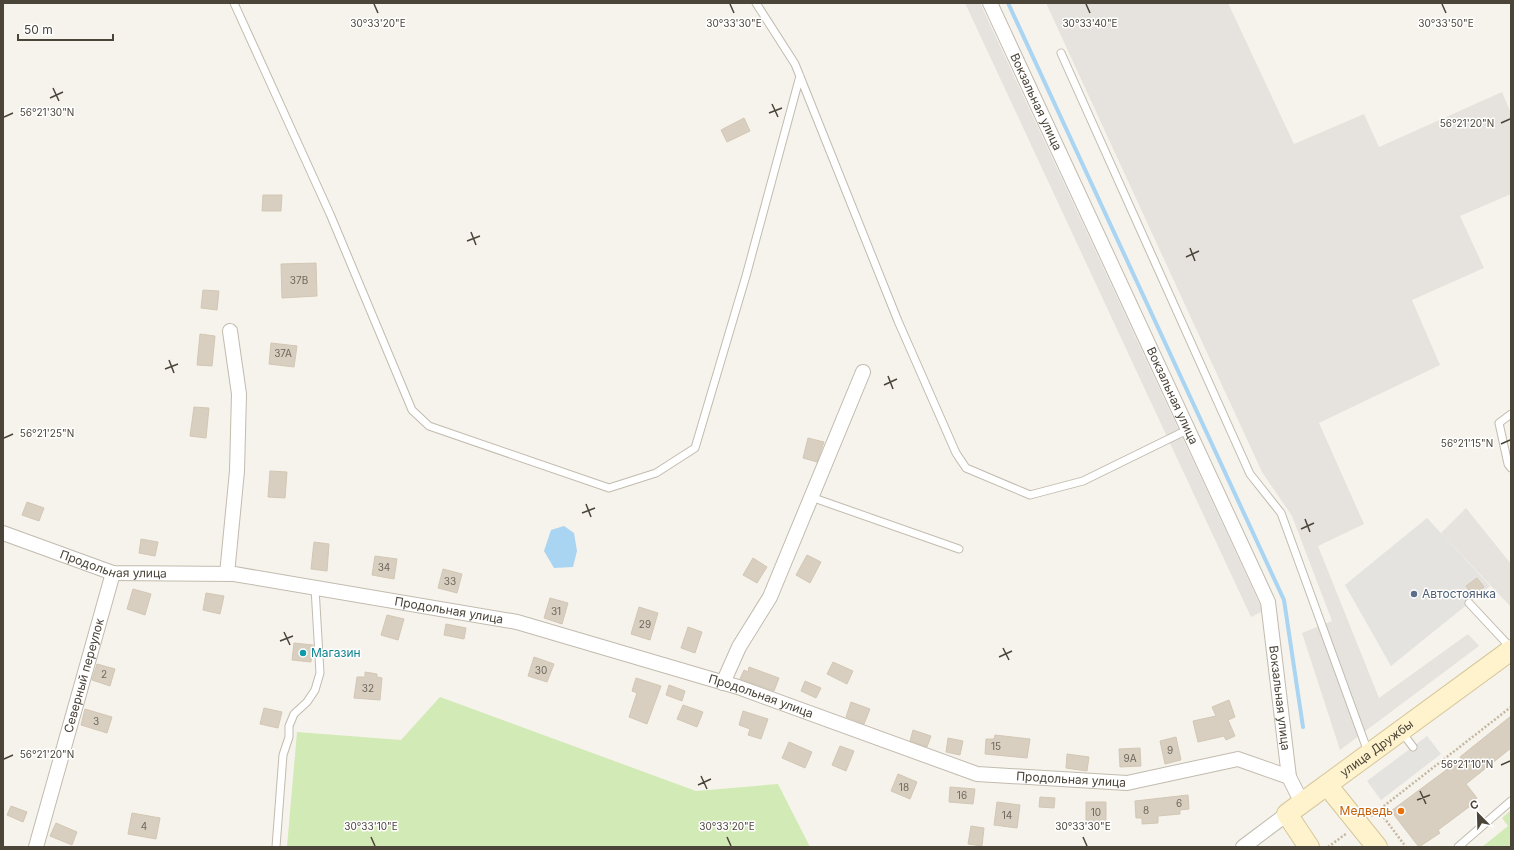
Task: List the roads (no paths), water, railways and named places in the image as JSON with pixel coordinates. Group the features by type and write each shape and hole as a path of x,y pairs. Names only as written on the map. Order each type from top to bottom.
{"street":[{"name":"Вокзальная улица","path":"990,3 1268,602 1294,808 1309,847"},
{"path":"227,574 237,471 239,394 230,331"},
{"path":"723,683 739,648 770,597 862,372"},
{"name":"Продольная улица","path":"3,533 113,573 227,574 517,622 723,683 977,774 1127,783 1238,759 1289,777"},
{"name":"Северный переулок","path":"36,847 113,573"},
{"name":"улица Дружбы","path":"1243,847 1511,649"},
{"path":"1327,785 1377,847"}],"lane":[{"path":"234,3 330,214 412,410 429,426 609,488 656,473 695,448 746,276 800,76"},
{"path":"756,3 780,39 800,76 898,321 956,453 966,468 1030,495 1083,481 1188,430"},
{"path":"1061,53 1250,474 1281,513 1369,754"},
{"path":"1511,414 1499,423 1508,464 1511,468"},
{"path":"811,497 959,549"},
{"path":"276,847 283,755 289,737 289,726 294,714 307,702 315,690 320,673 315,588"},
{"path":"1468,603 1511,649"},
{"path":"1400,731 1413,747"},
{"path":"1462,846 1511,801"}],"water":[{"path":"564,526 574,533 577,551 573,567 554,568 544,551 551,530"}],"waterway":[{"path":"1008,3 1284,600 1303,727"}],"place":[{"name":"Автостоянка","path":"1414,594"},
{"name":"Магазин","path":"303,653"},
{"name":"Медведь","path":"1401,811"}]}
